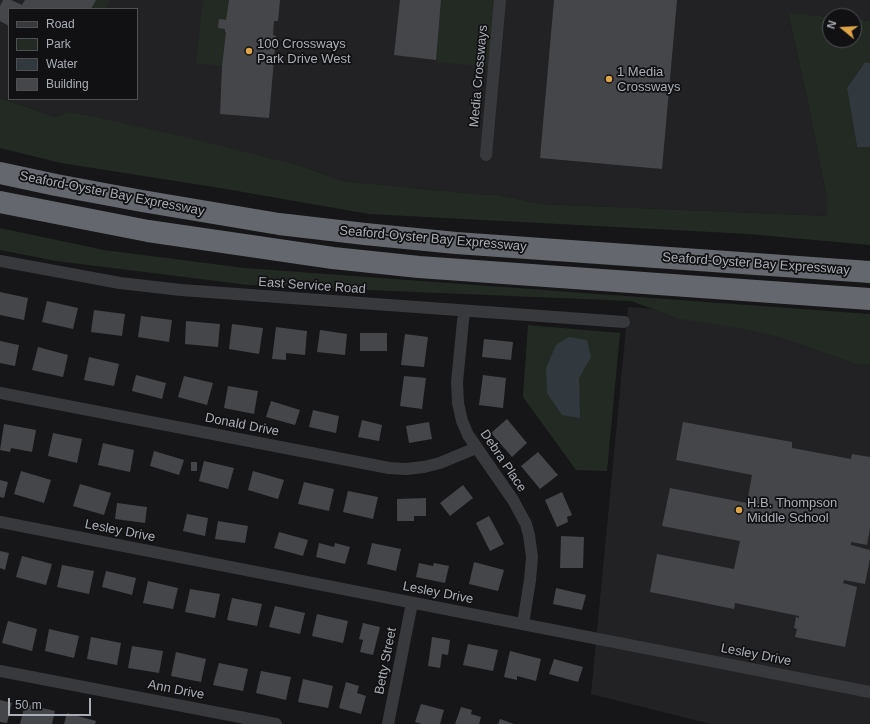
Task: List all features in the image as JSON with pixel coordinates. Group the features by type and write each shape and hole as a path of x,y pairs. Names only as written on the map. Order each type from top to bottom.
{"highway":[{"path":"0,160 28,170 279,224"},
{"name":"Seaford-Oyster Bay Expressway","path":"0,172 56,185 134,200 279,224 456,243 870,272"},
{"name":"Seaford-Oyster Bay Expressway","path":"0,202 141,230 232,245 333,258 419,267 870,298"},
{"path":"0,215 152,238 232,245"}],"street":[{"name":"Media Crossways","path":"486,155 500,0"},
{"name":"East Service Road","path":"0,261 120,283 174,289 624,322"},
{"name":"Debra Place","path":"464,311 457,382 458,403 462,421 476,448 513,500 526,524 529,535 532,557 530,580 522,624"},
{"name":"Donald Drive","path":"0,393 389,468 406,470 440,463 476,448"},
{"name":"Lesley Drive","path":"0,522 870,692"},
{"name":"Betty Street","path":"388,724 412,603"},
{"name":"Ann Drive","path":"0,671 276,724"}],"shaded area":[{"path":"0,0 870,0 870,21 862,20 862,8 822,8 822,16 788,14 808,102 827,199 827,216 540,204 498,195 342,181 298,165 92,116 69,112 55,117 0,98"},
{"name":"H.B. Thompson Middle School","path":"628,307 870,325 870,724 710,724 591,694"}],"green space":[{"path":"96,0 110,0 106,8 92,8"},
{"path":"203,0 229,0 222,66 196,63"},
{"path":"441,0 498,0 491,67 436,62"},
{"path":"788,13 822,16 822,48 862,48 862,20 870,21 870,63 865,62 847,88 857,147 870,147 870,245 749,234 369,214 220,188 61,163 0,148 0,98 55,117 69,112 201,141 298,165 342,181 498,195 540,204 827,216 827,199 808,102"},
{"path":"0,228 104,250 245,268 870,314 870,364 855,364 780,337 745,329 680,319 631,301 248,285 56,261 0,250"},
{"path":"528,325 620,333 607,471 576,470 523,397"}],"water":[{"path":"865,62 870,63 870,147 857,147 847,88"},
{"path":"569,337 587,340 591,357 579,378 580,418 562,415 547,393 546,368 556,345"}],"building":[{"path":"3,0 11,0 22,5 25,0 96,0 92,8 8,8 8,25 0,21 0,6"},
{"name":"100 Crossways Park Drive West","path":"229,0 280,0 278,21 274,21 273,35 276,36 269,118 220,114 222,66 226,32 225,29 218,28 219,19 226,20"},
{"path":"400,0 441,0 436,60 394,55"},
{"name":"1 Media Crossways","path":"554,0 677,0 662,169 540,158"},
{"path":"0,292 28,298 24,320 0,315"},
{"path":"47,301 78,308 73,329 42,322"},
{"path":"94,310 125,314 122,336 91,332"},
{"path":"141,316 172,320 169,342 138,337"},
{"path":"186,321 220,324 218,347 185,344"},
{"path":"232,324 263,328 259,354 229,349"},
{"path":"276,327 307,331 305,355 286,353 286,360 272,359"},
{"path":"320,330 347,334 345,355 317,352"},
{"path":"360,333 387,333 387,351 360,351"},
{"path":"405,334 428,337 424,367 401,365"},
{"path":"484,339 513,342 511,360 482,357"},
{"path":"0,341 19,345 15,366 0,363"},
{"path":"38,347 68,355 63,377 32,370"},
{"path":"89,357 119,364 114,386 84,380"},
{"path":"136,375 166,383 162,399 132,391"},
{"path":"483,375 506,378 503,408 479,405"},
{"path":"184,376 213,383 207,405 178,397"},
{"path":"404,376 426,378 422,409 400,406"},
{"path":"228,386 258,391 254,414 224,408"},
{"path":"271,401 300,410 295,425 266,417"},
{"path":"313,410 339,416 336,433 309,427"},
{"path":"507,419 527,443 512,457 491,433"},
{"path":"362,420 382,425 379,441 358,437"},
{"path":"429,422 432,439 409,443 406,426"},
{"path":"683,422 792,442 792,448 851,459 852,454 870,457 870,528 867,545 851,542 851,545 870,550 870,558 865,584 844,580 843,583 857,587 845,647 795,637 797,629 794,628 796,617 799,618 799,616 735,603 734,609 650,592 657,554 734,569 740,541 662,526 670,488 747,503 752,475 676,460"},
{"path":"4,424 36,430 32,452 11,448 10,452 0,450"},
{"path":"53,433 82,439 77,463 48,456"},
{"path":"103,443 134,450 130,472 98,465"},
{"path":"154,451 184,460 179,475 150,466"},
{"path":"538,452 558,475 540,489 521,466"},
{"path":"204,461 234,468 228,489 199,481"},
{"path":"191,462 197,462 197,471 191,471"},
{"path":"21,471 51,480 44,503 14,494"},
{"path":"253,471 284,480 278,499 248,490"},
{"path":"0,480 8,482 4,498 0,497"},
{"path":"304,482 334,489 329,511 298,504"},
{"path":"80,484 111,493 104,515 73,506"},
{"path":"463,485 473,498 450,516 440,503"},
{"path":"348,491 378,497 373,519 343,512"},
{"path":"562,492 572,515 567,517 568,522 557,527 545,500"},
{"path":"426,498 426,516 414,516 414,521 397,521 397,499"},
{"path":"117,503 147,507 145,523 115,519"},
{"path":"187,514 208,518 205,536 183,531"},
{"path":"489,516 504,544 490,551 476,523"},
{"path":"218,521 248,526 245,543 215,539"},
{"path":"279,532 308,540 303,556 274,548"},
{"path":"561,536 584,537 583,568 560,568"},
{"path":"319,543 334,547 335,543 350,547 345,564 316,557"},
{"path":"372,543 401,549 396,571 367,564"},
{"path":"0,551 9,553 5,570 0,568"},
{"path":"22,556 52,564 46,585 16,577"},
{"path":"474,562 504,570 498,591 469,584"},
{"path":"419,563 433,566 434,563 449,566 445,583 416,577"},
{"path":"62,565 94,571 89,594 57,587"},
{"path":"106,571 136,578 132,595 102,587"},
{"path":"148,581 178,588 173,609 143,603"},
{"path":"556,588 586,595 582,610 553,604"},
{"path":"190,589 220,594 215,618 185,612"},
{"path":"232,598 262,604 257,626 227,620"},
{"path":"275,606 305,613 300,634 269,627"},
{"path":"317,614 348,621 343,643 312,636"},
{"path":"8,621 37,629 32,651 2,643"},
{"path":"363,623 380,627 373,655 360,652 363,640 359,639"},
{"path":"49,629 79,636 74,658 45,651"},
{"path":"91,637 121,643 117,665 87,659"},
{"path":"432,637 450,640 448,655 442,654 440,668 428,666"},
{"path":"468,644 498,650 493,671 463,665"},
{"path":"132,646 163,651 159,673 128,668"},
{"path":"510,651 541,659 536,681 517,676 517,680 504,677"},
{"path":"176,652 206,659 201,682 171,676"},
{"path":"554,659 583,667 578,682 549,674"},
{"path":"219,663 248,669 243,691 213,685"},
{"path":"261,671 291,677 286,700 256,693"},
{"path":"303,679 333,686 328,708 298,702"},
{"path":"346,682 359,686 357,693 366,696 361,714 339,708"},
{"path":"0,700 12,703 7,723 0,722"},
{"path":"25,704 55,711 52,724 20,724"},
{"path":"421,704 444,710 440,724 422,724 415,722"},
{"path":"461,707 472,710 471,714 481,717 479,724 455,724"},
{"path":"67,713 96,721 95,724 64,724"},
{"path":"500,719 514,724 498,724"}],"place":[{"name":"100 Crossways Park Drive West","path":"249,51"},
{"name":"1 Media Crossways","path":"609,79"},
{"name":"H.B. Thompson Middle School","path":"739,510"}]}
